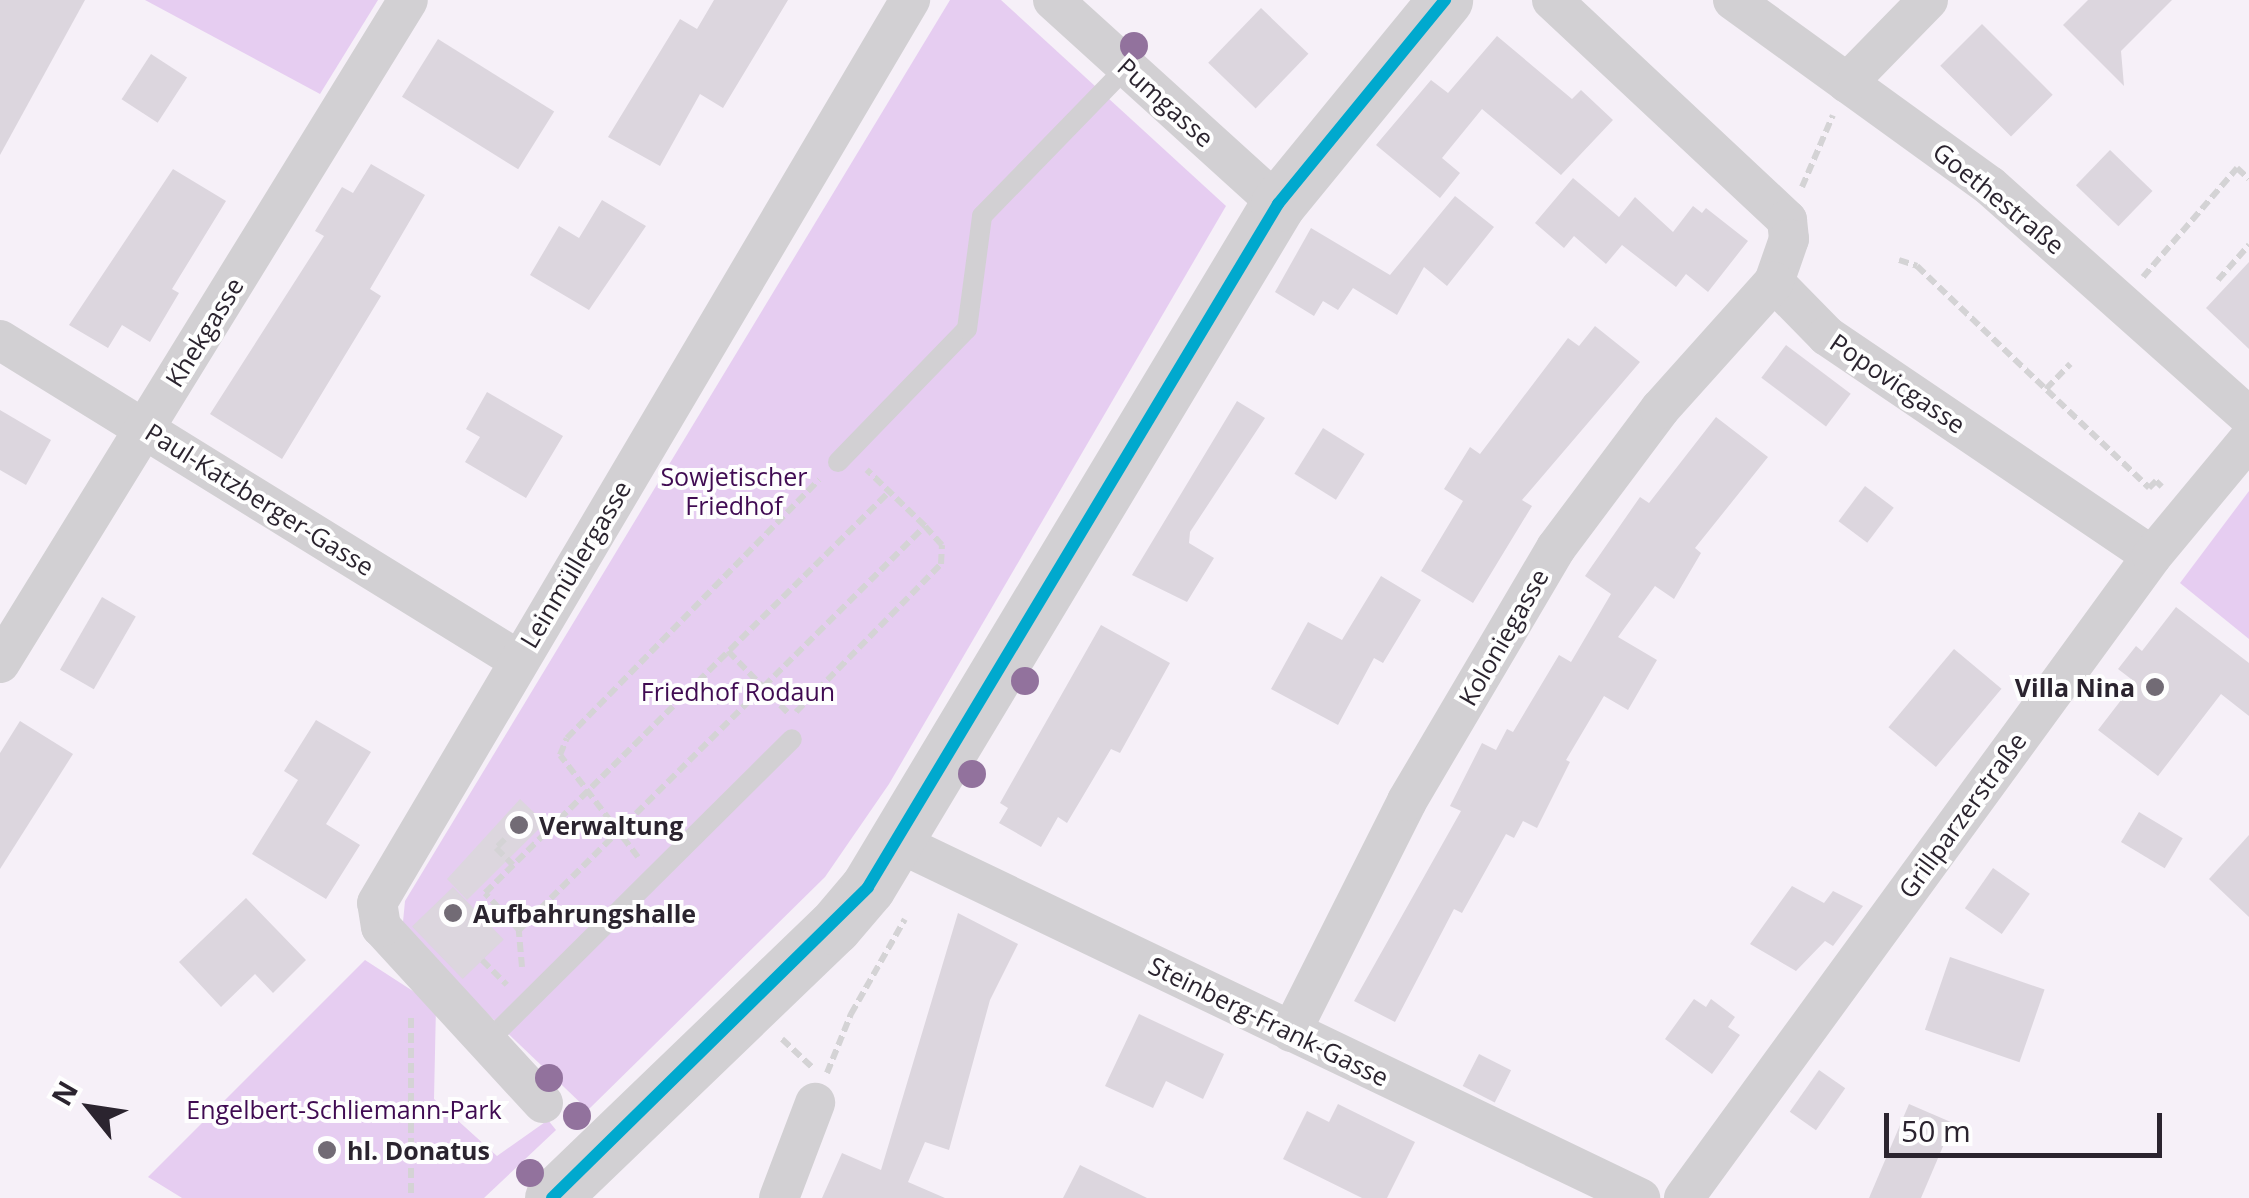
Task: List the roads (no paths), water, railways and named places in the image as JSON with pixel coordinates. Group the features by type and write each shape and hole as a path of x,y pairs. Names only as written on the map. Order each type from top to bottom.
{"main road":[{"path":"552,1198 834,927 918,852 1278,204 1445,0"}],"street":[{"name":"Khekgasse","path":"0,663 408,0"},
{"name":"Leinmüllergasse","path":"543,1103 380,927 382,891 910,0"},
{"name":"Pumgasse","path":"1053,0 1278,204"},
{"path":"1552,0 1787,220 1788,238 1774,282"},
{"name":"Goethestraße","path":"1733,0 1990,186 2123,300 2249,417"},
{"path":"1847,83 1928,0"},
{"name":"Popovicgasse","path":"1774,282 1827,336 2152,556"},
{"name":"Koloniegasse","path":"1291,1032 1407,801 1556,548 1660,409 1774,282"},
{"name":"Paul-Katzberger-Gasse","path":"0,340 518,660"},
{"name":"Grillparzerstraße","path":"1684,1198 2152,556 2249,439"},
{"name":"Steinberg-Frank-Gasse","path":"918,852 1640,1198"},
{"path":"779,1198 815,1104"}],"lane":[{"path":"842,456 967,328 982,216 1128,67"},
{"path":"486,1043 792,739"}],"place":[{"name":"Villa Nina","path":"2155,687"},
{"name":"Verwaltung","path":"519,825"},
{"name":"Aufbahrungshalle","path":"453,913"},
{"name":"hl. Donatus","path":"327,1150"}],"park label":[{"name":"Sowjetischer Friedhof","path":"734,492"},
{"name":"Friedhof Rodaun","path":"738,691"},
{"name":"Engelbert-Schliemann-Park","path":"344,1109"}]}
